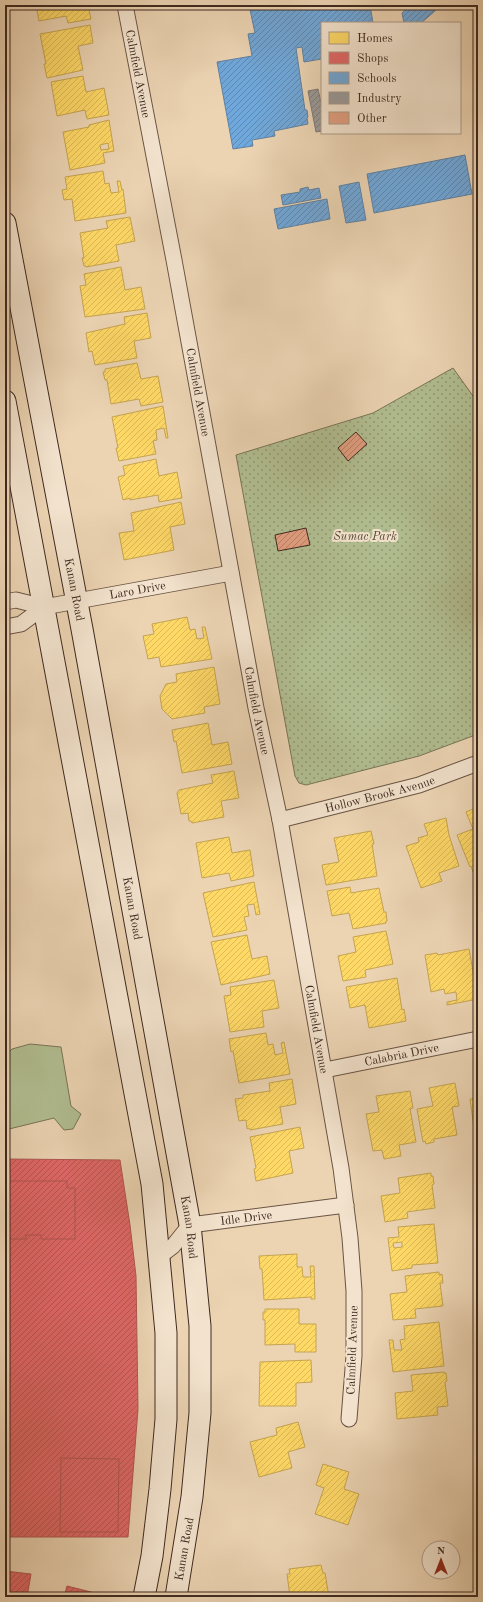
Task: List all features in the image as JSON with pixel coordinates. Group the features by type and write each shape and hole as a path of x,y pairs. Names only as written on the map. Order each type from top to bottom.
{"main road":[{"name":"Kanan Road","path":"5,223 190,1225 200,1326 200,1413 192,1498 176,1597"},
{"path":"5,401 152,1184 160,1256 166,1333 166,1419 158,1512 152,1556 144,1597"}],"street":[{"name":"Calmfield Avenue","path":"125,5 176,267 256,708 280,820 325,1070 346,1205 354,1291 354,1356 349,1419"},
{"name":"Laro Drive","path":"5,602 16,600 44,607 232,573"},
{"name":"Laro Drive","path":"5,627 21,624 44,607"},
{"name":"Hollow Brook Avenue","path":"280,820 419,785 478,763"},
{"name":"Calabria Drive","path":"325,1070 478,1039"},
{"name":"Idle Drive","path":"190,1225 346,1205"},
{"path":"160,1256 173,1246 190,1225"}],"green space":[{"name":"Sumac Park","path":"453,368 478,403 478,734 419,756 306,785 299,783 295,776 236,455 373,413"},
{"path":"30,1044 61,1047 71,1106 81,1114 73,1129 64,1130 54,1118 5,1130 5,1056 12,1049"}],"building: Homes":[{"path":"36,5 88,5 91,19 68,23 66,16 39,21"},
{"path":"90,25 93,43 78,46 83,70 47,78 44,64 46,64 40,34"},
{"path":"83,76 86,92 104,88 109,115 87,119 85,110 57,116 51,82"},
{"path":"109,120 114,151 103,153 105,163 70,170 63,132 89,127 89,125","holes":["108,143 109,149 101,150 100,145"]},
{"path":"103,171 105,184 109,183 111,193 119,192 117,181 120,181 122,190 123,189 126,213 75,221 72,199 64,200 62,190 67,189 65,177"},
{"path":"130,217 135,241 116,245 119,261 86,267 84,266 80,233 108,228 106,221"},
{"path":"121,267 125,290 141,287 145,309 85,317 80,286 86,285 84,274"},
{"path":"147,313 151,338 134,341 137,358 95,365 92,351 89,352 86,333 125,324 124,317"},
{"path":"137,363 141,379 158,376 163,402 141,406 139,399 111,404 107,380 105,380 103,372 105,372 105,369"},
{"path":"163,406 168,438 166,438 164,428 156,430 157,440 153,441 156,454 119,461 112,417"},
{"path":"156,459 159,476 177,472 182,498 159,502 158,495 123,500 118,477 125,475 123,466"},
{"path":"181,502 185,524 170,527 174,550 124,560 119,533 134,531 131,513"},
{"path":"187,617 190,630 195,629 197,639 204,638 202,627 205,627 212,659 161,667 159,657 148,659 143,636 154,634 152,624"},
{"path":"214,667 220,704 204,707 205,713 172,719 162,709 160,696 166,684 177,682 176,674"},
{"path":"208,723 212,745 228,742 232,764 182,773 176,741 174,742 172,730"},
{"path":"234,771 239,798 221,801 224,817 192,823 189,821 188,813 181,814 177,793 179,790 213,783 211,775"},
{"path":"478,807 478,870 473,872 457,835 473,829 466,812"},
{"path":"446,818 449,835 459,866 439,873 442,881 421,888 406,846 419,842 418,838 428,835 424,824"},
{"path":"371,831 374,844 372,844 377,876 326,885 322,865 339,862 334,838"},
{"path":"229,837 232,853 250,850 254,876 231,881 229,873 202,878 196,843"},
{"path":"254,882 260,914 256,915 254,904 247,905 249,916 244,917 247,930 213,937 203,893"},
{"path":"350,887 351,893 379,888 384,912 386,912 386,923 353,929 349,913 332,916 327,891"},
{"path":"386,931 393,964 365,970 366,977 343,981 338,956 356,952 353,937"},
{"path":"247,935 252,959 267,956 270,974 221,985 211,942"},
{"path":"469,949 478,999 447,1005 447,1002 457,1000 456,992 445,994 444,989 431,992 425,955 437,953 438,955"},
{"path":"397,978 402,1010 404,1009 406,1021 369,1028 365,1005 350,1008 346,987"},
{"path":"274,980 279,1008 262,1011 264,1027 230,1032 224,996 231,995 230,987"},
{"path":"266,1033 268,1045 273,1044 275,1055 283,1053 281,1043 284,1042 290,1074 239,1083 233,1051 231,1052 229,1039"},
{"path":"292,1079 296,1104 280,1107 283,1124 250,1130 249,1128 247,1129 246,1120 239,1121 235,1099 243,1098 243,1095 270,1091 269,1083"},
{"path":"455,1083 459,1106 452,1107 457,1135 434,1139 434,1142 426,1144 425,1141 423,1142 417,1109 433,1106 429,1088"},
{"path":"410,1091 413,1108 410,1109 416,1142 399,1145 401,1156 384,1159 382,1150 373,1151 366,1114 379,1112 376,1096"},
{"path":"478,1098 478,1136 475,1136 470,1099"},
{"path":"300,1127 304,1148 289,1151 293,1173 256,1181 254,1169 256,1168 250,1137"},
{"path":"431,1173 434,1184 432,1185 435,1208 407,1212 408,1218 385,1222 381,1196 400,1193 398,1178"},
{"path":"434,1224 438,1263 412,1265 412,1268 392,1271 388,1238 399,1237 398,1227","holes":["402,1242 402,1247 394,1248 393,1243"]},
{"path":"297,1254 297,1267 302,1267 303,1277 311,1277 310,1266 314,1266 315,1299 311,1299 311,1297 264,1300 262,1269 260,1269 259,1256"},
{"path":"439,1272 439,1275 442,1274 443,1283 440,1283 443,1306 415,1309 416,1318 393,1320 390,1294 407,1292 405,1276"},
{"path":"265,1309 299,1309 299,1324 316,1324 316,1352 295,1352 295,1344 265,1345 265,1320 263,1320 263,1312 265,1312"},
{"path":"439,1322 444,1366 393,1372 389,1340 393,1340 394,1350 402,1350 400,1340 405,1339 404,1326"},
{"path":"311,1360 312,1382 296,1383 296,1406 259,1406 260,1362"},
{"path":"446,1373 447,1381 445,1382 448,1406 437,1407 438,1415 397,1419 395,1393 413,1391 411,1375"},
{"path":"298,1422 305,1447 288,1452 292,1468 259,1477 250,1442 277,1435 276,1428"},
{"path":"323,1464 349,1472 344,1489 359,1494 348,1525 315,1514 324,1488 316,1485"},
{"path":"321,1565 323,1573 325,1573 329,1597 290,1597 287,1574 290,1574 289,1569"}],"building: Shops":[{"path":"5,1159 120,1160 136,1276 138,1409 128,1537 5,1537"},
{"path":"5,1181 67,1181 67,1188 75,1188 75,1239 41,1239 41,1235 26,1235 26,1239 5,1239"},
{"path":"61,1458 119,1459 118,1532 60,1532"},
{"path":"5,1571 31,1574 27,1597 5,1597"},
{"path":"67,1586 99,1594 101,1597 64,1597"}],"building: Schools":[{"path":"249,5 370,5 373,22 321,22 321,59 304,62 302,47 296,48 308,124 274,131 275,136 252,140 253,146 233,149 217,62 252,56 248,34 255,33"},
{"path":"411,5 434,5 435,11 422,22 404,22 402,13"},
{"path":"465,155 472,194 374,213 367,174"},
{"path":"359,182 366,220 346,223 339,186"},
{"path":"308,187 309,190 319,188 321,198 283,205 281,195 300,192 300,189"},
{"path":"327,199 330,219 278,229 274,209"}],"building: Industry":[{"path":"318,89 321,102 321,131 316,132 308,91"}],"building: Other":[{"path":"356,432 367,444 348,461 338,448"},
{"path":"306,528 310,545 278,551 275,535"}]}
